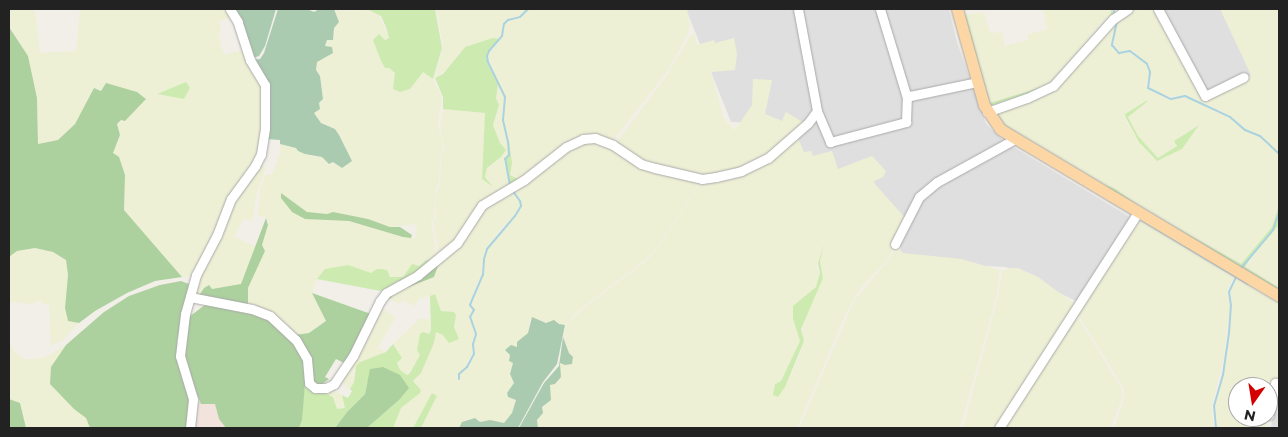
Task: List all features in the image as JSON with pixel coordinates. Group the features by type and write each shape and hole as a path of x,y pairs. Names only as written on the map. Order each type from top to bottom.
{"main road":[{"path":"957,9 987,112 1000,129 1279,296"}],"street":[{"path":"190,428 193,399 182,366 180,344 190,297 196,275 217,235 231,199 255,166 264,143 267,104 265,85 250,60 238,22 230,9"},
{"path":"798,9 817,111 830,142 906,122 907,98 880,9"},
{"path":"987,112 1053,86 1113,19 1128,9"},
{"path":"1158,9 1205,96 1244,76"},
{"path":"907,98 977,82"},
{"path":"190,297 252,309 270,316 296,340 307,359 309,383 315,388 326,388 334,384 345,369 386,292 410,281 434,263 463,238 482,205 524,180 566,147 583,139 595,138 612,145 641,164 702,179 716,177 741,171 768,158 808,123 817,111"},
{"path":"896,244 919,197 937,182 1015,139"},
{"path":"999,428 1138,212"}],"shaded area":[{"path":"686,9 949,9 957,42 986,124 1005,142 1133,219 1084,305 1006,267 902,262 898,228 763,123 731,122"},
{"path":"1152,9 1231,9 1255,78 1200,105"},
{"path":"212,365 244,428 177,428 160,396"},
{"path":"1278,389 1279,428 1271,428 1278,427"}],"green space":[{"path":"9,9 35,9 40,53 76,51 80,9 229,9 234,17 219,21 221,32 218,33 224,55 245,49 261,80 263,107 258,147 255,158 224,208 194,276 182,277 124,210 125,175 113,153 120,135 117,124 121,120 125,121 145,99 94,88 75,124 58,140 38,144 37,98 28,56 9,27","holes":["190,88 184,99 163,95"]},
{"path":"233,9 276,9 265,46 259,56 252,58"},
{"path":"278,9 307,9 314,12 319,9 334,9 339,22 334,28 333,40 327,40 325,46 332,47 333,53 317,62 316,70 320,76 323,99 319,103 320,109 314,113 321,123 335,129 339,135 352,161 342,168 333,162 329,164 322,157 305,154 296,148 280,144 280,140 266,139 269,105 253,60 260,59 264,53"},
{"path":"334,9 348,11 367,9 378,14 389,38 385,40 382,36 379,55 385,68 389,68 395,73 395,84 403,89 423,72 433,79 442,97 438,124 443,144 440,157 439,183 435,191 434,218 431,221 436,252 434,261 426,260 403,277 390,277 389,274 371,273 351,267 320,277 317,279 312,293 326,321 309,333 295,335 248,306 248,288 265,251 262,245 269,222 266,218 258,216 260,189 266,174 272,175 280,153 280,144 297,148 298,151 305,154 322,157 329,164 333,162 336,165 352,161 335,129 322,123 314,113 323,99 320,76 316,70 317,62 330,47 325,47 327,39 335,33 334,28 339,22","holes":["281,193 307,212 368,219 390,227 417,224 415,238 403,237 349,221 321,220 292,212"]},
{"path":"367,9 435,9 442,48 433,79 423,72 410,89 400,92 393,89 395,73 389,68 385,68 373,40 379,34 385,40 389,38 386,27 381,16"},
{"path":"436,9 527,9 520,17 514,17 504,23 499,39 488,39 460,52 446,70 435,78 443,45"},
{"path":"528,9 687,9 690,26 686,38 668,70 613,141 588,137 519,180 510,175 512,163 503,120 506,97 499,87 488,56 489,51 502,36 505,24 515,18 520,18"},
{"path":"1043,9 1111,9 1111,15 1103,21 1048,85 989,103 966,15 984,12 990,33 1002,32 1005,46 1028,40 1028,34 1047,29"},
{"path":"1111,9 1114,14 1050,86 987,107 962,16 966,15 990,103 1048,85 1111,15"},
{"path":"1133,9 1156,9 1203,98 1251,75 1220,9 1279,9 1279,153 1261,136 1245,129 1230,117 1196,100 1185,95 1171,97 1150,89 1150,66 1131,50 1120,52 1114,44 1119,17"},
{"path":"1116,21 1112,45 1119,54 1130,52 1147,65 1150,72 1146,85 1147,89 1171,99 1185,97 1229,118 1245,130 1260,137 1277,151 1279,156 1279,205 1272,227 1241,264 1049,153 1007,126 997,116 998,112 1054,90","holes":["1146,101 1128,117 1138,136 1158,158 1177,146 1175,140 1197,126 1182,148 1162,159 1153,158 1127,123 1125,114"]},
{"path":"9,27 28,56 37,98 38,144 58,140 75,124 94,88 101,91 106,83 137,92 146,99 125,121 121,120 117,124 120,135 113,153 119,157 125,175 124,210 182,277 155,281 127,293 95,311 79,323 68,321 65,308 68,275 66,260 53,252 35,248 17,251 9,257"},
{"path":"695,34 697,45 714,40 715,43 734,38 737,54 735,70 711,72 724,119 735,130 752,105 753,79 772,80 765,114 782,121 786,112 804,123 782,144 751,166 701,177 654,167 615,144 665,78 691,35"},
{"path":"493,38 499,39 488,51 487,63 498,84 496,98 499,105 493,125 500,143 506,150 501,157 487,168 485,177 493,187 482,179 485,113 443,109 443,97 435,78 443,74 465,47"},
{"path":"186,82 190,88 184,99 157,94"},
{"path":"498,84 505,97 502,120 508,142 508,155 504,159 510,188 482,204 471,223 435,261 438,248 433,221 436,218 435,196 440,184 441,157 444,146 440,126 443,109 485,113 482,178 491,185 485,176 487,168 499,159 506,150 500,144 493,125 499,105 496,98"},
{"path":"1148,101 1128,117 1138,136 1158,158 1177,146 1174,141 1199,125 1182,149 1157,161 1139,142 1125,114"},
{"path":"997,116 1007,126 1049,153 1104,185 1114,188 1142,208 1241,264 1272,227 1279,205 1278,226 1245,267 1279,288 1279,293 1008,130"},
{"path":"796,134 804,152 811,151 813,156 832,151 838,169 872,156 886,171 883,177 874,181 875,184 906,219 888,259 860,289 846,313 797,428 538,428 537,420 549,395 550,384 555,384 559,380 560,362 568,365 569,353 563,337 566,325 581,310 645,262 658,248 702,180 745,171","holes":["824,250 820,261 823,278 802,325 803,337 800,354 785,387 775,384 781,381 800,341 793,319 806,295 813,291 818,283 820,273 817,268"]},
{"path":"599,140 631,161 700,182 657,248 644,261 579,310 565,325 530,319 528,333 516,348 506,353 510,355 509,361 513,363 510,376 514,383 507,393 508,397 516,400 512,413 504,423 490,420 480,422 475,418 465,420 459,428 421,428 437,396 432,393 413,428 392,428 401,408 420,393 421,390 413,381 417,378 430,354 436,332 458,339 454,327 455,322 449,312 441,311 435,295 419,299 415,306 403,300 400,304 390,299 396,292 409,287 463,241 481,211 511,189 520,201 520,206 515,216 502,228 487,248 483,259 482,275 477,285 475,296 470,301 470,305 473,310 469,317 475,334 472,343 473,353 467,365 458,374 459,380 459,374 467,367 474,354 473,344 476,334 470,317 474,309 471,305 476,296 483,275 484,259 488,249 516,216 521,206 521,200 512,189 577,142"},
{"path":"509,142 512,163 510,175 519,180 511,187 505,159 509,155"},
{"path":"261,160 265,169 257,192 252,221 243,219 235,237 257,247 241,284 212,289 209,285 203,288 198,297 194,293 194,287 232,201"},
{"path":"281,193 307,212 327,214 333,212 368,219 390,227 400,227 412,235 411,238 349,221 305,219 292,212 281,198"},
{"path":"266,218 268,225 262,245 265,251 248,288 248,306 198,297 204,288 209,285 212,289 241,284"},
{"path":"1137,219 1234,277 1227,292 1230,306 1224,357 1212,406 1214,428 1114,428 1124,399 1123,387 1076,311"},
{"path":"1279,222 1279,288 1245,268"},
{"path":"824,244 820,261 823,278 801,329 804,341 785,387 778,397 773,395 775,384 781,381 800,341 793,319 793,306 816,287 820,273 818,263"},
{"path":"896,247 903,253 961,259 1000,270 996,298 960,428 799,428 854,301 889,259"},
{"path":"35,248 53,252 66,260 68,275 65,308 68,321 79,323 63,340 51,346 49,304 43,304 39,300 33,304 9,302 9,257 17,251"},
{"path":"426,260 434,261 386,292 317,279 325,269 348,265 371,273 377,269 387,270 390,277 403,277 412,264 419,266"},
{"path":"439,263 434,277 396,292 390,299 385,297"},
{"path":"1018,268 1038,277 1076,305 997,428 963,428 998,297 1002,271"},
{"path":"1236,278 1279,304 1278,385 1278,377 1228,377 1228,427 1266,428 1217,428 1215,406 1227,358 1232,306 1230,292"},
{"path":"181,281 189,284 177,341 177,357 189,397 187,428 90,428 86,418 74,409 50,384 51,367 66,345 104,312 129,296 160,285"},
{"path":"312,293 371,314 346,364 336,359 325,377 329,379 321,385 313,384 295,335 309,333 326,321"},
{"path":"435,294 441,311 454,312 456,315 454,327 459,339 449,343 443,335 436,332 434,343 421,373 413,381 421,390 420,393 401,408 393,428 367,428 399,400 367,382 365,394 347,412 335,428 299,428 305,384 333,397 337,409 345,408 342,395 348,398 352,391 350,389 354,382 356,366 360,362 386,352 393,344 402,358 397,363 400,370 407,375 410,373 420,355 417,350 420,334 423,332 429,334 431,330 430,296"},
{"path":"206,304 265,317 294,342 303,361 305,384 302,420 299,428 226,428 219,419 215,404 201,404 182,355 189,317"},
{"path":"380,307 396,317 378,347 386,352 360,362 353,371 354,382 350,389 339,381"},
{"path":"1075,313 1121,388 1122,398 1111,428 1002,428"},
{"path":"532,317 546,323 554,320 559,324 565,325 557,364 543,382 518,428 459,428 462,422 475,418 480,422 490,420 504,423 512,413 516,400 508,397 507,393 514,383 510,374 513,363 509,361 510,355 505,350 511,345 517,347 517,342 528,333"},
{"path":"419,319 429,319 431,330 418,345 417,350 420,355 413,369 407,375 400,370 397,363 402,358 393,344"},
{"path":"563,337 569,353 573,357 572,364 565,365 560,363 561,377 555,384 550,385 551,400 542,407 543,413 537,420 538,428 519,428 544,383 559,366"},
{"path":"9,345 24,359 35,359 45,357 66,345 51,367 66,400 86,418 90,428 26,428 20,403 9,399"},
{"path":"383,367 400,375 409,388 399,400 367,428 335,428 347,412 365,394 370,369"},
{"path":"331,389 342,395 345,407 337,410 320,392"},
{"path":"432,393 437,396 421,428 413,428"},
{"path":"9,399 20,403 26,428 9,428"}],"waterway":[{"path":"510,186 505,159 509,155 503,120 505,97 487,56 502,36 504,24 508,20 520,17 528,9"},
{"path":"1113,9 1115,14"},
{"path":"1117,21 1112,45 1119,53 1130,51 1147,64 1150,72 1148,88 1171,99 1185,96 1230,117 1245,130 1260,136 1279,154"},
{"path":"459,379 459,374 467,367 474,354 473,344 476,334 470,317 474,310 470,305 483,275 487,249 521,206 520,201 512,190"},
{"path":"1242,267 1273,230 1279,213"},
{"path":"1138,218 1248,284"},
{"path":"1216,428 1214,406 1223,375 1229,333 1231,306 1229,292 1236,277"}]}
